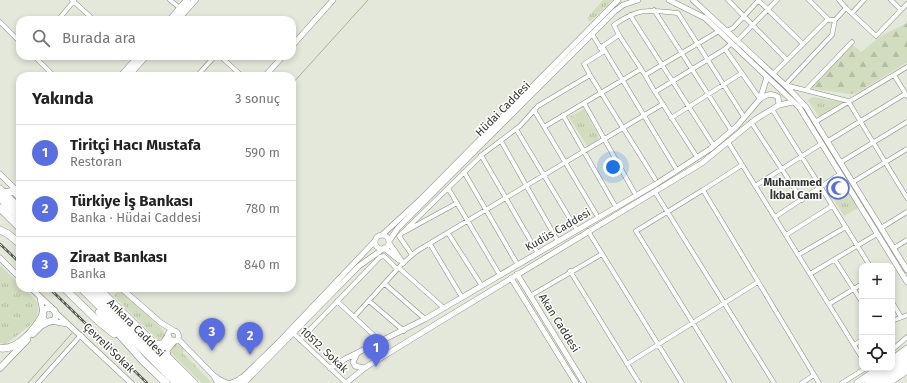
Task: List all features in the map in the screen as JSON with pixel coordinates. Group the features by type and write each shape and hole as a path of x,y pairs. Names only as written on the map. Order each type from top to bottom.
{"highway":[{"path":"1,193 16,189"},
{"path":"1,193 16,205"},
{"path":"1,193 16,213"},
{"path":"0,208 16,224"},
{"path":"0,213 16,228"},
{"path":"0,230 16,241"},
{"path":"68,292 98,321 131,348"},
{"path":"81,292 131,348 166,383"},
{"name":"Ankara Caddesi","path":"85,292 176,383"},
{"name":"Ankara Caddesi","path":"95,292 184,383"},
{"path":"96,292 124,314"},
{"path":"102,292 194,383"},
{"path":"0,348 10,348 16,345 35,327 43,313"},
{"path":"155,344 163,344 171,338"},
{"path":"167,357 166,350 171,338"},
{"path":"895,358 907,349"},
{"path":"895,365 907,357"},
{"path":"879,383 907,364"},
{"path":"888,383 907,370"},
{"path":"858,383 874,371"},
{"path":"869,383 887,371"}],"main road":[{"path":"173,16 187,0"},
{"path":"182,16 196,0"},
{"path":"124,72 134,60"},
{"path":"132,72 142,60"},
{"path":"0,368 37,329 51,321 55,317 54,310 47,308 43,313 45,320 51,321"}],"street":[{"path":"170,0 180,8"},
{"path":"296,42 333,0"},
{"name":"Hüdai Caddesi","path":"382,235 421,199 618,0"},
{"name":"Hüdai Caddesi","path":"389,242 398,228 619,7 638,0"},
{"path":"669,0 705,18 786,85 806,107 907,268"},
{"path":"692,0 726,31 734,42 767,77 799,107 907,282"},
{"path":"728,0 786,59"},
{"path":"726,31 733,28 758,0 802,43"},
{"path":"655,92 725,49 777,0"},
{"path":"809,0 829,20"},
{"path":"839,0 876,36 907,4"},
{"path":"852,13 864,0"},
{"path":"891,0 901,10"},
{"path":"61,16 74,1 90,16"},
{"path":"786,85 832,35 835,20 846,8"},
{"path":"654,10 691,70 731,130"},
{"path":"695,154 614,25 630,14 654,10 678,13 744,117"},
{"path":"630,14 714,146"},
{"path":"773,74 802,43 829,20 835,20"},
{"path":"0,22 16,38"},
{"path":"645,75 719,31"},
{"path":"592,34 623,80 675,167"},
{"path":"601,47 619,34"},
{"path":"806,90 852,42"},
{"path":"601,47 602,52 584,64 655,179"},
{"path":"725,49 760,99 767,94 775,95 778,97 779,105"},
{"path":"38,60 50,72"},
{"path":"201,72 211,60"},
{"path":"224,60 238,72"},
{"path":"269,72 279,60"},
{"path":"815,122 907,67"},
{"path":"544,127 641,69"},
{"path":"671,118 742,73"},
{"path":"400,234 481,155 516,129 534,110 590,75"},
{"path":"828,141 906,95 894,75"},
{"name":"Kudüs Caddesi","path":"330,368 426,320 656,184 714,146 760,99 767,77"},
{"path":"786,85 848,101 907,198"},
{"name":"Kudüs Caddesi","path":"346,383 365,368 517,274 702,163 751,122 779,105 793,102"},
{"path":"584,103 634,192"},
{"path":"354,317 412,255 663,104"},
{"path":"772,109 868,263"},
{"path":"534,110 596,214"},
{"path":"563,115 614,204"},
{"path":"751,122 802,200"},
{"path":"841,162 907,122"},
{"path":"516,129 575,227"},
{"path":"500,141 556,238"},
{"path":"728,142 859,353"},
{"path":"755,186 821,144"},
{"path":"853,182 907,149"},
{"path":"481,155 536,250"},
{"path":"730,383 636,231 742,165"},
{"path":"464,172 516,262"},
{"path":"0,174 16,186"},
{"path":"774,217 840,174"},
{"path":"448,188 498,272"},
{"path":"703,190 819,383"},
{"path":"655,192 774,383"},
{"path":"400,234 457,203"},
{"path":"786,235 832,206"},
{"path":"881,228 907,212"},
{"path":"798,255 846,227"},
{"path":"588,231 682,383"},
{"path":"448,233 480,283"},
{"path":"400,234 399,236 412,255"},
{"path":"810,274 877,234"},
{"path":"292,332 377,237 382,235 388,237 389,242 403,263"},
{"path":"894,248 907,240"},
{"path":"375,241 377,247 383,248 403,263"},
{"path":"231,383 241,382 363,262 389,242"},
{"path":"430,244 460,294"},
{"path":"530,296 570,271 602,254"},
{"path":"300,340 380,257 384,256 444,308"},
{"path":"0,258 16,274"},
{"path":"835,260 860,299"},
{"path":"570,271 639,383"},
{"name":"Akan Caddesi","path":"517,274 584,383"},
{"name":"Akan Caddesi","path":"511,278 576,383"},
{"path":"627,364 758,282"},
{"path":"386,284 426,320"},
{"path":"829,304 859,286"},
{"path":"35,292 73,328"},
{"path":"126,292 161,323 179,334 171,338"},
{"path":"38,295 42,302 43,313"},
{"path":"337,301 381,342"},
{"path":"369,301 404,332"},
{"path":"895,307 901,317"},
{"path":"895,320 907,315"},
{"path":"51,321 61,321 73,328"},
{"path":"161,323 171,338 217,380 227,383"},
{"name":"Çevreli Sokak","path":"73,328 131,383"},
{"path":"171,338 173,330"},
{"name":"10512. Sokak","path":"292,332 346,383"},
{"path":"38,383 81,334"},
{"path":"895,347 907,337"},
{"path":"854,345 859,342"},
{"path":"358,353 353,362 355,366 365,368"},
{"path":"842,383 861,371"},
{"path":"802,383 814,375"}],"green space":[{"path":"603,0 613,0 590,22 587,18"},
{"path":"907,23 907,62 857,93 849,94 809,88 851,43 861,52 881,36"},
{"path":"812,97 842,102 819,117 808,100"},
{"path":"584,109 599,137 598,140 587,146 569,117"},
{"path":"840,178 858,208 844,216 826,187"},
{"path":"0,265 16,281 16,292 28,292 38,303 37,316 34,322 6,344 0,343"},
{"path":"117,292 121,292 162,329 165,334 164,339 160,342 114,296"},
{"path":"178,342 184,348 183,353 212,383 202,383 169,351 171,346"}],"waterway":[{"path":"296,80 368,0"},
{"path":"28,383 72,333"}],"railway":[{"path":"0,244 16,259"},
{"path":"53,292 147,383"}],"place":[{"name":"Muhammed İkbal Cami","path":"838,188"},
{"name":"Ziraat Bankası","path":"212,351"},
{"name":"Türkiye İş Bankası","path":"250,355"},
{"name":"Tiritçi Hacı Mustafa","path":"376,367"}]}
